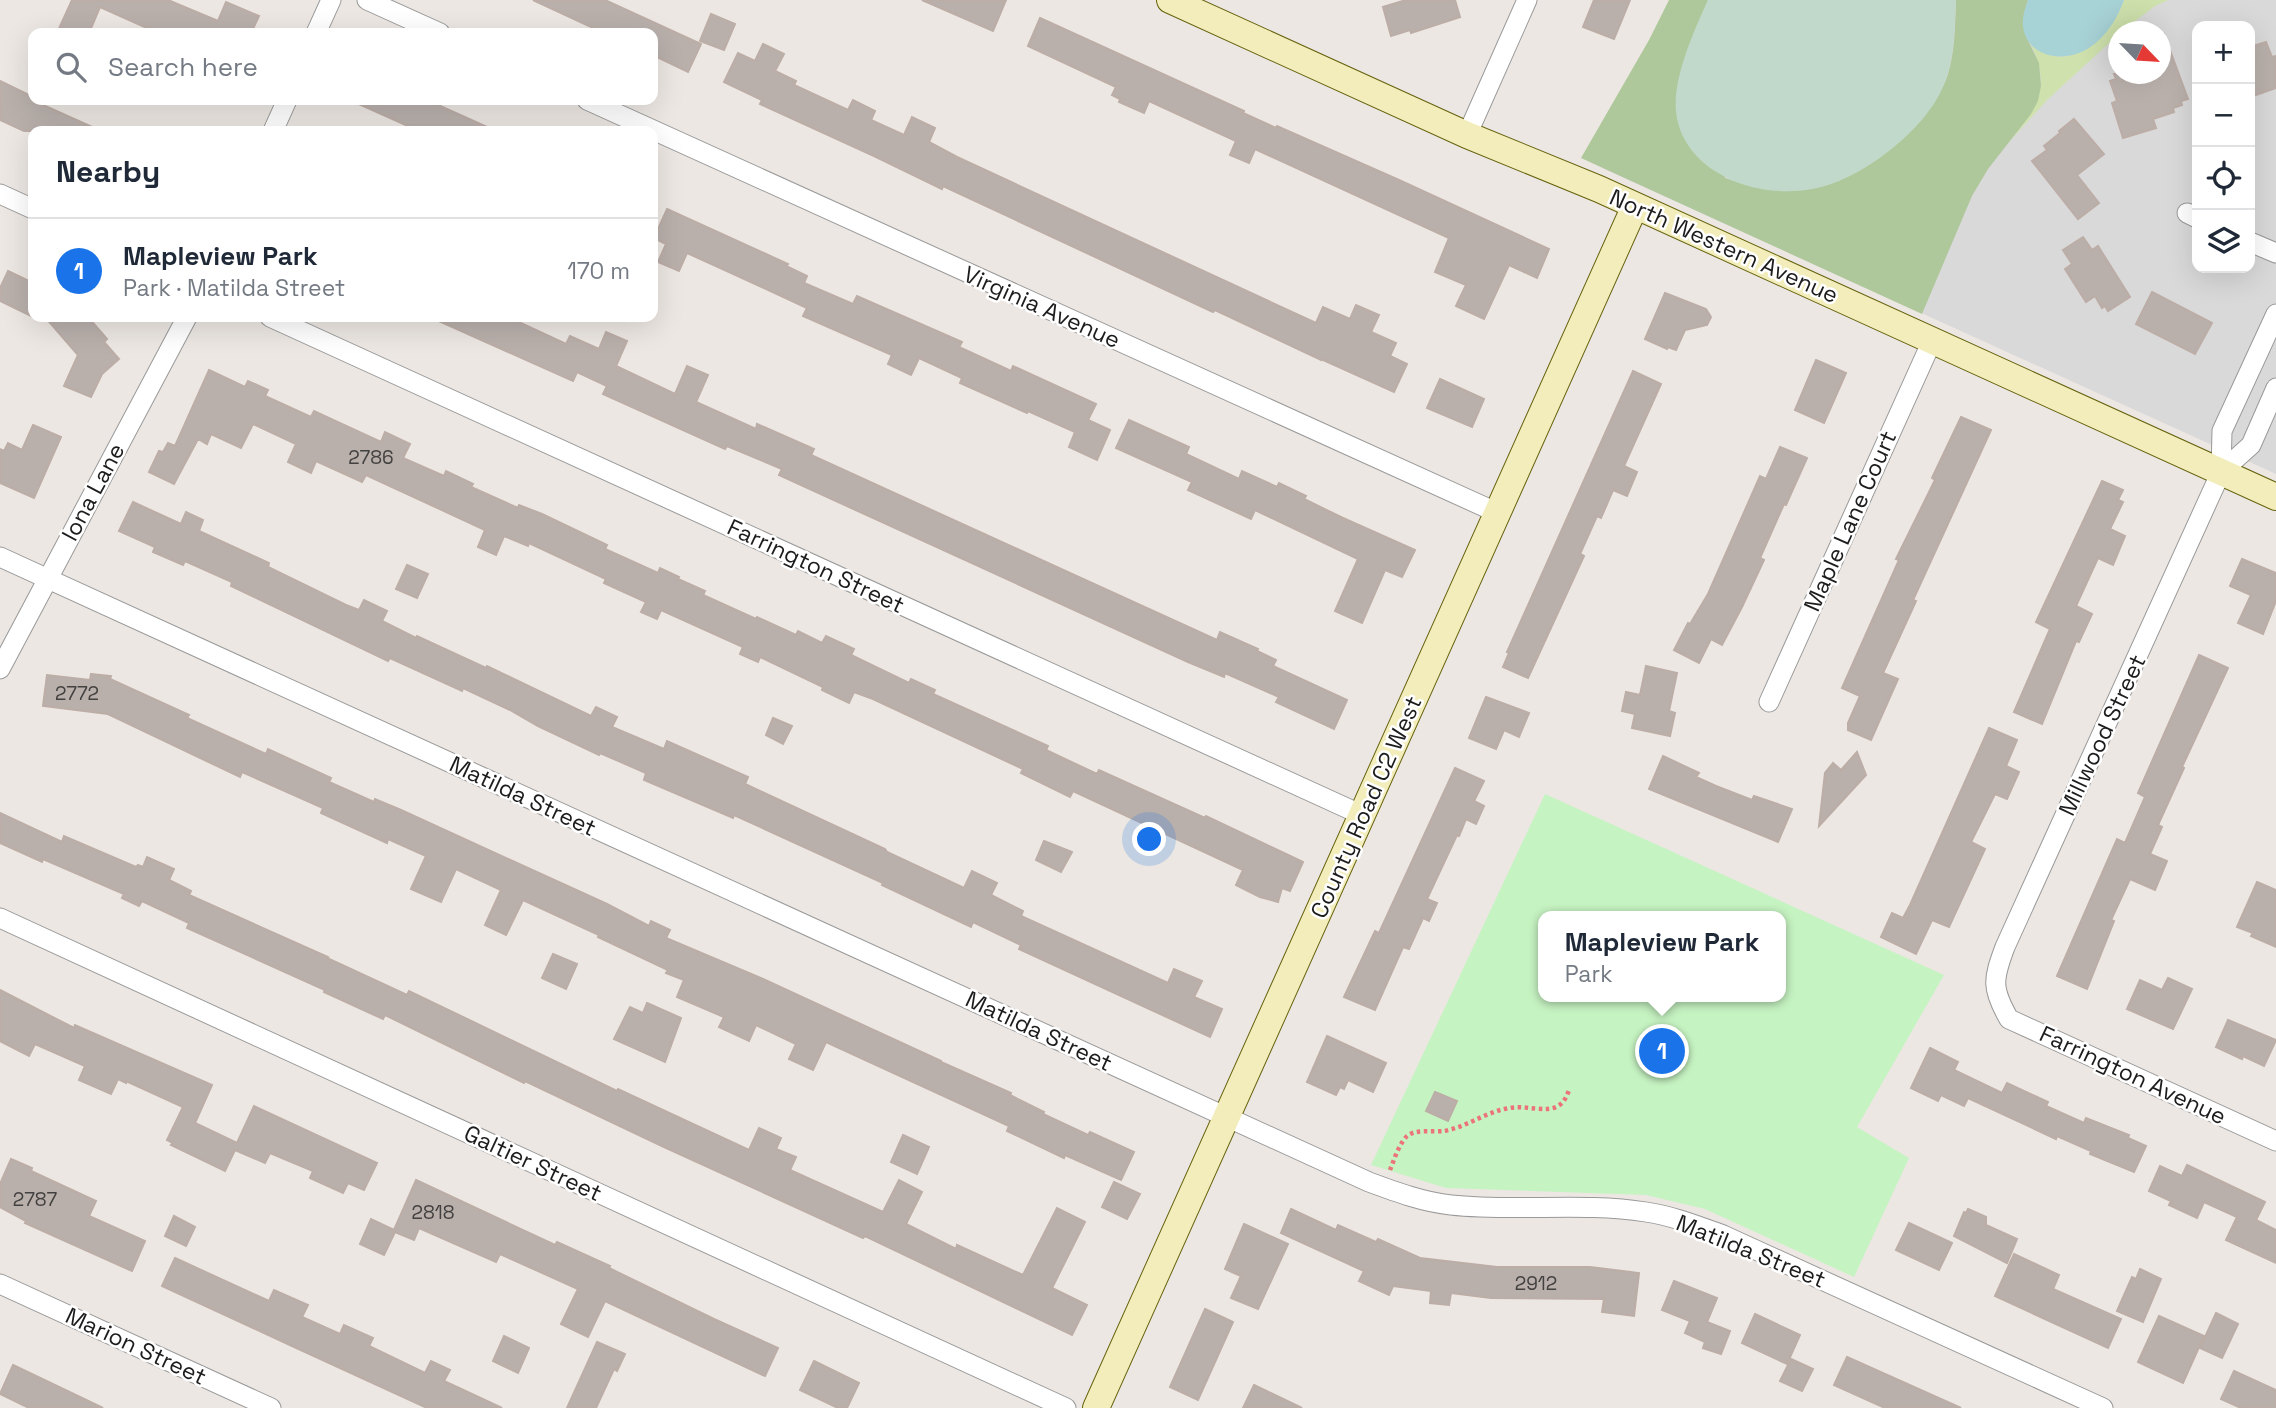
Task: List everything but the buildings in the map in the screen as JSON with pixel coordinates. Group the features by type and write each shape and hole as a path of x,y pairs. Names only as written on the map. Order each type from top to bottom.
{"street":[{"path":"318,28 331,0"},
{"path":"367,0 429,28"},
{"name":"North Western Avenue","path":"1171,0 1467,135 1635,206 2276,497"},
{"path":"1467,135 1527,0"},
{"path":"275,126 285,105"},
{"name":"Virginia Avenue","path":"597,105 643,126"},
{"name":"Virginia Avenue","path":"658,133 1498,513"},
{"path":"0,194 28,207"},
{"name":"County Road C2 West","path":"1096,1408 1635,206"},
{"path":"2255,244 2276,253"},
{"path":"2221,472 2222,431 2276,314"},
{"name":"Iona Lane","path":"0,668 184,322"},
{"name":"Farrington Street","path":"281,322 1362,815"},
{"name":"Maple Lane Court","path":"1769,702 1932,341"},
{"path":"2221,472 2250,445 2276,388"},
{"name":"Millwood Street","path":"1998,1000 1995,974 2005,947 2221,472"},
{"name":"Matilda Street","path":"0,557 1382,1187 1409,1197 1449,1205 1606,1209 1645,1212 1684,1220 2103,1408"},
{"name":"Galtier Street","path":"0,918 1066,1408"},
{"name":"Farrington Avenue","path":"1998,1000 2009,1018 2276,1141"},
{"name":"Marion Street","path":"0,1284 271,1408"}],"path":[{"path":"1382,1187 1402,1142 1412,1133 1446,1130 1513,1107 1557,1107 1570,1088"}],"shaded area":[{"path":"1677,0 2276,0 2276,474 1602,168"}],"green space":[{"path":"1669,0 1708,0 1689,46 1725,178 1787,190 1809,189 1850,176 1872,163 1911,131 1940,93 1948,74 1956,0 2028,0 2024,14 2025,34 2039,63 2041,86 2038,101 1988,169 1972,196 1922,314 1581,158"},
{"path":"1708,0 1956,0 1949,71 1940,93 1918,125 1885,154 1848,177 1800,191 1774,191 1749,186 1726,177 1700,160 1688,146 1677,120 1676,98 1681,69"},
{"path":"2124,0 2168,0 2135,21 2112,21"},
{"path":"2108,28 2108,44 2048,99 2001,151 2031,113 2037,101 2040,74 2029,41 2043,52 2057,56 2071,55 2097,40"},
{"path":"1545,794 1944,975 1857,1127 1909,1158 1854,1277 1705,1209 1646,1195 1446,1188 1371,1165"}],"water":[{"path":"2028,0 2124,0 2114,21 2108,21 2108,30 2101,39 2080,53 2070,56 2049,55 2032,46 2023,27"}],"place":[{"name":"Mapleview Park","path":"1662,1051"}]}
